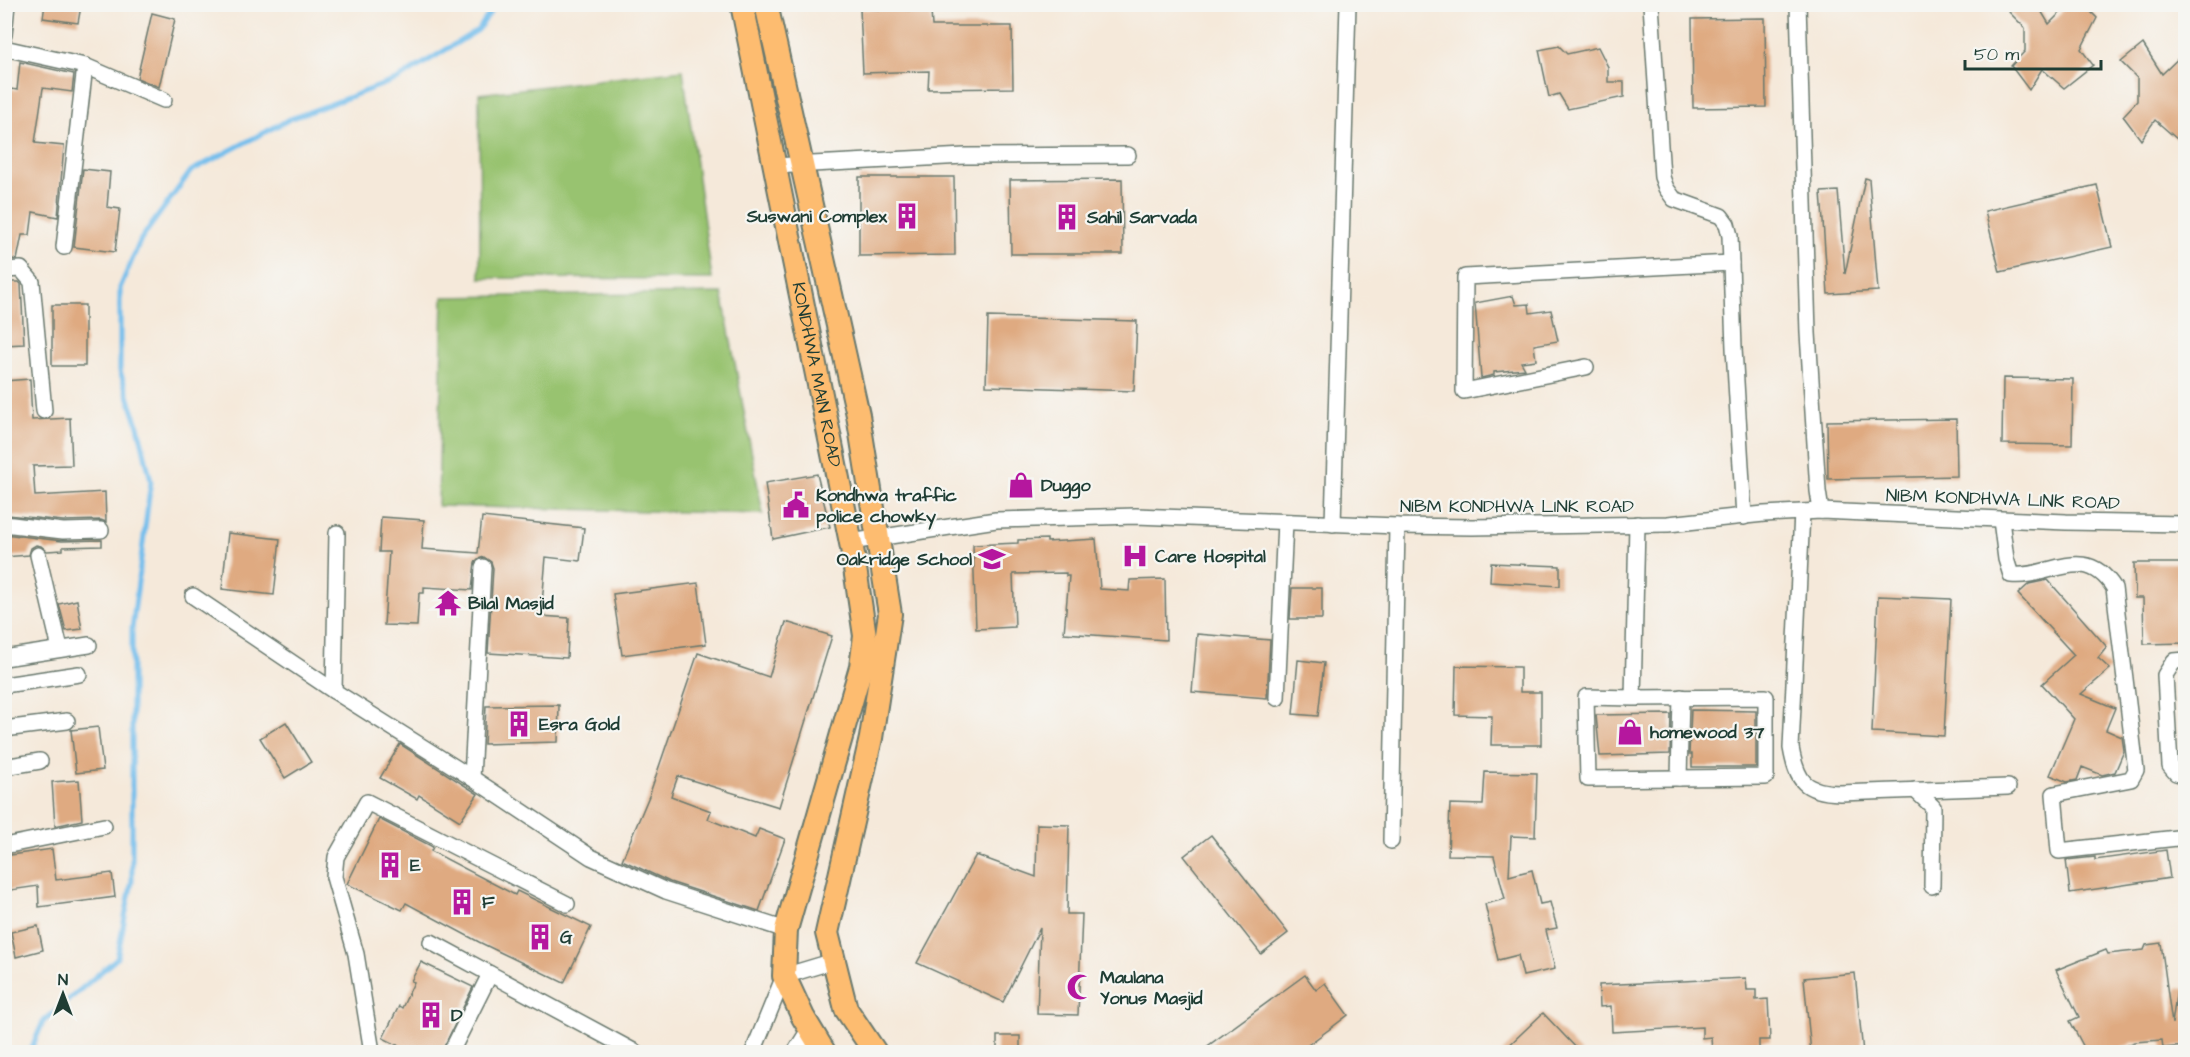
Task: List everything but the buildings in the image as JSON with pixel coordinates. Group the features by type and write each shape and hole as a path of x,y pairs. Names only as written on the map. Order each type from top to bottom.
{"main road":[{"name":"KONDHWA MAIN ROAD","path":"742,4 850,542 865,636 861,667 786,930 784,976 824,1053"},
{"name":"KONDHWA MAIN ROAD","path":"766,4 858,415 890,614 871,738 827,933 846,1009 875,1053"}],"street":[{"path":"4,35 7,4"},
{"path":"1332,524 1348,4"},
{"path":"1651,4 1662,177 1674,199 1721,216 1727,224 1730,236 1744,517"},
{"path":"1798,4 1809,333 1821,511"},
{"path":"4,48 85,66 164,100"},
{"path":"64,247 85,66"},
{"path":"774,166 965,156 1128,155"},
{"path":"1586,367 1464,391 1465,276 1731,263"},
{"path":"4,270 21,269 33,282 44,411"},
{"name":"NIBM KONDHWA LINK ROAD","path":"850,542 996,520 1136,516 1397,526 1668,524 1821,511 2001,520 2186,524"},
{"path":"1802,512 1791,748 1795,769 1804,783 1821,792 2008,787"},
{"path":"2001,520 2006,558 2011,575 2067,566 2086,566 2103,574 2114,588 2136,770 2132,779 2054,794 2052,798 2059,851 2186,837"},
{"path":"1277,698 1285,522"},
{"path":"4,524 63,531 101,530"},
{"path":"1633,698 1637,524"},
{"path":"1391,841 1397,526"},
{"path":"334,691 337,532"},
{"path":"38,555 60,649"},
{"path":"472,778 483,567"},
{"path":"193,596 334,691 591,857 666,891 786,930"},
{"path":"4,658 89,645"},
{"path":"2186,660 2174,661 2165,675 2164,692 2170,766 2176,773 2186,776"},
{"path":"4,685 79,674"},
{"path":"1766,696 1766,777 1588,779 1586,697 1633,698 1766,696"},
{"path":"1679,778 1681,697"},
{"path":"4,729 67,721"},
{"path":"4,767 40,761"},
{"path":"1914,790 1933,807 1932,885"},
{"path":"372,1053 356,954 334,877 336,856 367,802 567,904"},
{"path":"4,846 104,826"},
{"path":"431,942 635,1053"},
{"path":"753,1053 784,976 834,961"},
{"path":"451,1053 490,974"},
{"path":"795,1053 810,1028"}],"green space":[{"path":"683,70 712,279 480,278 479,94"},
{"path":"722,293 763,514 438,506 443,297"}],"waterway":[{"path":"30,1052 43,1022 117,958 132,881 132,629 151,481 138,426 120,371 120,288 141,239 191,171 290,119 398,79 478,30 496,4"}],"place":[{"name":"Suswani Complex","path":"907,216"},
{"name":"Sahil Sarvada","path":"1067,217"},
{"name":"Duggo","path":"1021,485"},
{"name":"Kondhwa traffic police chowky","path":"796,505"},
{"name":"Care Hospital","path":"1135,556"},
{"name":"Oakridge School","path":"992,559"},
{"name":"Bilal Masjid","path":"448,603"},
{"name":"Esra Gold","path":"519,724"},
{"name":"homewood 37","path":"1630,732"},
{"name":"E","path":"390,865"},
{"name":"F","path":"462,902"},
{"name":"G","path":"540,937"},
{"name":"Maulana Yonus Masjid","path":"1080,987"},
{"name":"D","path":"431,1015"}]}
